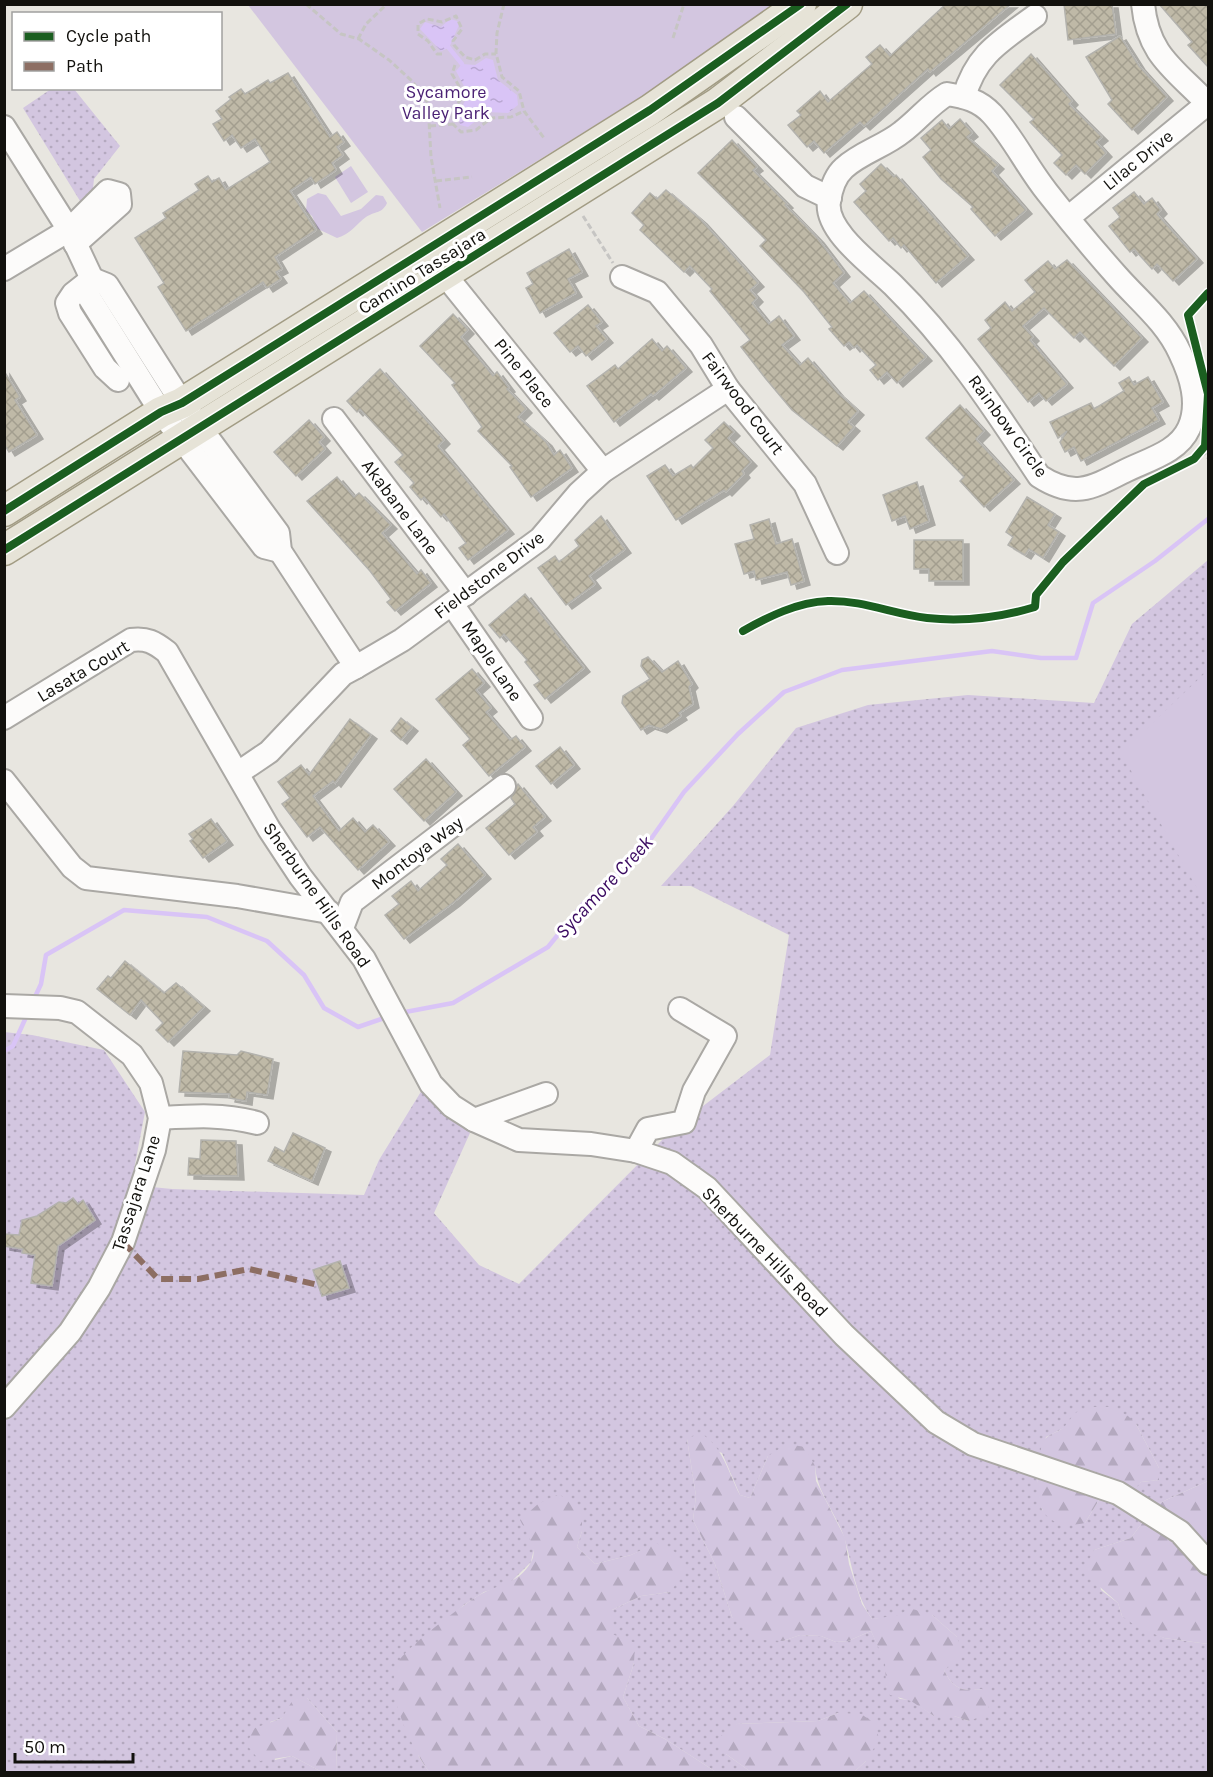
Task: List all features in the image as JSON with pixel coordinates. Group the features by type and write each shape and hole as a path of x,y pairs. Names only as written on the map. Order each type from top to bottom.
{"main road":[{"name":"Camino Tassajara","path":"4,511 650,110 801,4"},
{"name":"Camino Tassajara","path":"4,550 717,103 847,4"}],"street":[{"path":"1143,4 1145,28 1158,54 1208,104"},
{"path":"744,124 805,186 830,198 833,184 844,168 903,132 947,94 964,97 973,69 981,58 1035,16"},
{"name":"Rainbow Circle","path":"830,198 828,204 833,224 849,244 943,337 979,385 1039,476 1054,486 1077,491 1097,485 1178,446 1190,427 1195,402 1190,377 1179,351 1151,310 1118,277 1046,191 992,114 978,102 964,97"},
{"name":"Lilac Drive","path":"1068,218 1208,104"},
{"path":"4,127 72,237 92,279 107,285 172,408 192,433 264,547 280,551 356,667 343,674 329,687 269,752 238,772"},
{"path":"4,269 72,237"},
{"name":"Pine Place","path":"445,275 603,471"},
{"name":"Fairwood Court","path":"622,277 657,292 701,345 728,388 805,484 837,553"},
{"path":"92,279 73,294 67,303 70,313 86,340 105,368 118,380"},
{"name":"Fieldstone Drive","path":"356,667 402,640 540,539 579,493 603,471 728,388"},
{"name":"Akabane Lane","path":"333,419 459,599"},
{"name":"Maple Lane","path":"459,599 531,718"},
{"name":"Lasata Court","path":"4,718 131,640 153,641 167,652 238,772"},
{"name":"Sherburne Hills Road","path":"238,772 269,829 300,876 364,958 381,994 431,1084 452,1106 474,1120 519,1140 591,1144 636,1151 672,1163 707,1188 844,1335 936,1422 973,1444 1118,1493 1180,1532 1209,1563"},
{"path":"4,781 50,841 72,867 86,878 237,896 335,920"},
{"name":"Montoya Way","path":"335,920 352,902 504,786"},
{"name":"Tassajara Lane","path":"4,1006 60,1008 77,1012 132,1055 151,1083 160,1118 154,1150 123,1242 99,1288 70,1332 4,1407"},
{"path":"636,1151 648,1129 684,1122 694,1091 725,1036 680,1010"},
{"path":"474,1120 546,1094"},
{"path":"160,1118 207,1115 235,1117 257,1123"}],"path":[{"path":"306,4 341,34 358,39 389,60 412,81 428,103 431,157 440,208"},
{"path":"358,39 366,24 387,4"},
{"path":"504,4 497,33 496,54 502,77 519,91 524,111 544,138"},
{"path":"673,38 684,4"},
{"path":"442,54 437,54 428,41 418,34 418,24 427,19 442,22 456,16 462,29 453,41 454,45 468,58 475,60 486,54 496,54"},
{"path":"455,65 452,74 459,86 461,99 453,111 453,124 461,132 476,130 491,118 511,117 524,111"},
{"path":"430,126 453,124"},
{"path":"436,181 472,177"},
{"path":"584,216 622,277"},
{"path":"1194,459 1203,448 1209,458"}],"green space":[{"name":"Sycamore Valley Park","path":"248,5 773,5 654,89 422,232"},
{"path":"50,90 75,90 120,146 94,179 93,188 80,201 23,108"},
{"path":"351,166 368,192 351,203 335,177"},
{"path":"318,193 326,195 341,216 361,209 376,195 383,196 387,203 381,211 366,217 350,231 337,238 318,229 312,216 306,211 307,199"},
{"path":"1208,560 1208,1481 1155,1505 1131,1538 1094,1550 1101,1590 1118,1603 1122,1616 1164,1638 1208,1644 1208,1772 854,1772 866,1761 838,1713 818,1721 737,1724 726,1754 751,1772 716,1772 665,1739 639,1726 623,1697 634,1663 612,1634 612,1610 641,1596 670,1592 656,1544 631,1555 595,1564 577,1547 582,1531 534,1548 531,1562 508,1585 484,1592 464,1605 399,1661 419,1757 429,1772 336,1772 337,1732 307,1698 282,1718 270,1722 275,1760 292,1756 320,1771 335,1772 5,1772 4,1032 32,1035 104,1050 145,1112 131,1185 172,1189 364,1195 379,1160 422,1090 470,1133 434,1213 479,1265 519,1284 673,1129 770,1055 789,935 691,886 661,886 733,806 796,728 868,705 968,695 1094,703 1132,624","holes":["1136,1424 1159,1468 1159,1480 1141,1482 1118,1502 1099,1500 1085,1523 1042,1510 1037,1477 1046,1437 1064,1428","687,1439 722,1453 740,1495 750,1498 768,1456 815,1466 819,1485 845,1540 858,1590 872,1619 932,1615 957,1637 944,1670 959,1688 982,1689 969,1721 954,1716 934,1716 911,1700 900,1699 886,1686 886,1662 871,1631 848,1641 836,1642 821,1636 800,1635 783,1641 732,1617 715,1564 693,1520 696,1496"]},
{"path":"1208,670 1208,908 1121,753"},
{"path":"1091,1407 1110,1407 1128,1416 1136,1424 1159,1468 1159,1480 1141,1482 1124,1501 1099,1500 1085,1523 1070,1525 1059,1523 1050,1519 1040,1503 1037,1479 1040,1452 1047,1437 1063,1428 1075,1413"},
{"path":"700,1433 708,1438 720,1452 740,1495 750,1498 768,1456 787,1444 805,1447 815,1466 816,1481 845,1538 849,1564 862,1604 872,1619 900,1615 909,1608 932,1615 957,1637 962,1651 957,1662 944,1670 947,1676 959,1688 982,1689 991,1695 987,1714 969,1721 954,1716 934,1716 911,1701 890,1695 886,1686 885,1662 871,1631 848,1641 836,1642 821,1636 800,1635 783,1641 760,1640 732,1617 715,1564 693,1520 696,1496 687,1439"},
{"path":"1208,1481 1208,1644 1164,1638 1137,1627 1122,1616 1118,1603 1083,1572 1094,1550 1131,1538 1155,1505"},
{"path":"559,1494 582,1512 582,1531 577,1547 595,1564 631,1555 656,1543 675,1552 686,1571 670,1592 641,1596 612,1610 612,1634 635,1643 634,1663 623,1697 639,1726 665,1739 716,1772 429,1772 415,1749 401,1718 394,1687 399,1661 404,1654 463,1606 481,1594 521,1575 531,1562 534,1552 520,1520 538,1504"},
{"path":"295,1696 307,1698 337,1732 336,1772 320,1771 292,1756 260,1761 246,1744 255,1728 282,1718"},
{"path":"838,1713 861,1714 876,1724 879,1740 866,1761 854,1772 751,1772 726,1754 718,1738 737,1724 818,1721"}],"water":[{"path":"450,19 457,21 459,25 449,48 441,51 420,29 425,22 441,27"},
{"path":"486,58 493,60 498,80 517,95 518,105 508,113 487,112 468,127 460,125 458,114 465,101 466,90 456,71 462,64 475,65"}],"building":[{"path":"946,4 1011,4 930,72 928,69 864,126 860,122 824,153 814,141 807,147 788,125 801,115 797,111 820,91 828,102 872,64 866,57 880,45 890,56"},
{"path":"1064,4 1112,4 1116,34 1068,40"},
{"path":"1159,4 1209,4 1209,68 1188,45 1192,42"},
{"path":"1120,36 1139,66 1167,97 1132,130 1108,104 1112,100 1086,57"},
{"path":"1031,54 1072,101 1069,104 1102,137 1096,142 1106,153 1085,174 1076,165 1066,175 1054,163 1062,155 1030,122 1034,119 1000,85"},
{"path":"288,73 330,137 337,132 344,142 337,147 343,155 332,163 336,170 315,184 311,177 290,191 316,230 275,257 282,269 276,272 281,279 267,288 263,282 186,331 158,287 164,283 135,238 166,218 163,213 199,190 195,184 208,176 212,182 219,178 226,190 270,162 255,139 241,148 232,135 224,141 213,124 222,119 216,111 231,99 229,97 241,89 245,94 268,80 270,83"},
{"path":"960,119 972,133 967,137 998,165 992,171 1026,210 995,236 971,209 973,207 941,179 923,157 931,150 921,138 942,120 949,129"},
{"path":"732,140 757,167 753,170 818,239 844,273 833,283 850,303 864,291 926,357 897,383 887,372 878,380 870,370 876,365 857,345 854,348 849,342 844,346 829,329 832,327 804,292 760,246 766,240 698,173"},
{"path":"881,164 894,177 896,175 968,256 936,283 904,245 901,248 893,238 889,241 854,202 866,191 860,184"},
{"path":"666,190 701,220 758,283 750,290 757,298 752,303 769,324 779,316 794,336 782,345 800,365 808,358 838,393 858,411 848,422 854,427 837,446 792,410 766,379 741,347 750,340 710,291 712,289 690,266 684,272 640,230 644,225 632,213 650,193 657,199"},
{"path":"1134,192 1144,204 1152,198 1161,210 1157,214 1197,259 1173,281 1157,264 1152,269 1134,249 1130,252 1109,226 1120,217 1113,208"},
{"path":"569,249 582,272 568,279 576,293 540,313 526,288 533,284 527,273"},
{"path":"1067,260 1142,338 1114,366 1080,332 1074,338 1044,308 1023,326 1033,337 1030,340 1067,384 1046,401 1039,393 1028,402 978,339 991,328 985,320 1005,302 1012,311 1035,292 1025,280 1048,261 1055,269"},
{"path":"588,305 602,322 596,326 607,339 586,356 578,346 570,352 554,333"},
{"path":"453,314 468,330 461,337 493,376 497,372 509,388 507,389 526,409 518,417 546,442 554,455 560,450 572,468 531,497 510,467 512,466 478,431 482,427 452,385 455,383 420,346"},
{"path":"652,339 662,351 667,346 686,368 653,396 651,394 614,422 587,386 615,365 618,369"},
{"path":"380,369 444,440 438,446 508,530 468,560 459,548 466,543 444,514 441,517 424,497 421,500 410,487 414,483 395,462 403,455 360,409 357,412 347,401"},
{"path":"4,371 20,397 15,400 37,435 9,452 4,444"},
{"path":"1129,377 1134,385 1148,377 1163,402 1152,408 1159,420 1081,461 1074,447 1065,452 1060,442 1067,431 1058,438 1050,422 1091,403 1094,409 1124,391 1119,383"},
{"path":"960,405 984,431 976,439 1014,480 984,507 960,481 964,477 926,438"},
{"path":"309,420 324,437 319,442 325,449 296,476 274,452"},
{"path":"724,422 734,432 728,438 751,462 742,471 744,474 726,492 724,490 676,520 647,476 665,465 673,476 691,465 693,468 713,448 705,440"},
{"path":"337,477 354,497 359,493 391,525 382,533 417,574 421,570 431,583 395,611 387,602 391,599 370,571 307,501"},
{"path":"917,482 929,521 910,529 905,516 892,521 883,495"},
{"path":"1027,497 1055,514 1048,525 1059,532 1043,558 1029,549 1025,555 1008,545 1013,537 1006,532"},
{"path":"601,516 625,549 589,576 595,584 566,605 538,568 555,556 559,562 579,546 575,540"},
{"path":"769,519 776,544 792,539 804,581 791,585 787,572 756,580 754,571 744,574 735,544 754,539 750,525"},
{"path":"914,540 963,540 963,581 929,581 929,569 914,569"},
{"path":"525,594 584,668 545,699 534,685 540,681 525,662 527,660 504,634 500,638 489,625"},
{"path":"648,657 662,672 678,661 692,684 689,687 693,704 679,713 681,716 661,729 649,725 641,730 622,703 623,696 650,679 641,666 642,660"},
{"path":"472,669 484,683 476,690 491,708 486,712 510,740 516,736 525,747 489,776 463,745 470,739 436,699"},
{"path":"401,718 412,727 401,740 391,731"},
{"path":"350,719 371,735 335,783 333,781 313,796 339,831 353,818 365,832 373,825 389,842 358,870 320,827 307,837 282,804 290,798 278,782 301,765 309,775"},
{"path":"560,747 574,765 551,784 536,766"},
{"path":"426,759 456,792 424,821 394,789"},
{"path":"518,784 545,817 533,827 537,832 509,855 486,828 515,804 511,798"},
{"path":"211,819 227,841 203,858 190,841 193,839 189,834"},
{"path":"458,844 485,875 454,902 404,939 385,915 399,904 392,896 411,881 418,891 447,865 441,859"},
{"path":"125,961 164,993 176,983 204,1007 168,1042 156,1030 163,1023 141,1000 130,1015 97,989 108,976 111,978"},
{"path":"183,1051 237,1055 241,1051 273,1059 267,1095 247,1092 246,1101 229,1098 230,1094 179,1092"},
{"path":"293,1133 325,1148 312,1181 268,1161 275,1147 284,1152"},
{"path":"201,1140 236,1141 238,1176 188,1175 189,1158 200,1159"},
{"path":"73,1198 78,1204 83,1200 95,1220 58,1246 52,1286 31,1283 35,1255 22,1253 23,1249 4,1246 4,1234 19,1235 22,1220 37,1216 59,1202 66,1203"},
{"path":"340,1261 349,1288 322,1296 313,1270"}],"waterway":[{"path":"449,48 462,64"},
{"name":"Sycamore Creek","path":"400,1013 453,1003 548,947 583,904 641,853 684,792 738,734 784,692 842,670 992,651 1041,658 1076,658 1093,603 1155,561 1208,519"},
{"name":"Sycamore Creek","path":"34,999 41,984 46,955 124,910 207,917 267,941 304,975 324,1008 358,1027 387,1017"},
{"name":"Sycamore Creek","path":"4,1051 13,1046 27,1015"}],"marked path":[{"path":"123,1242 158,1279 198,1279 249,1269 318,1285"}],"cycle path":[{"path":"4,511 161,412 182,403 650,110 801,4"},
{"path":"4,550 718,103 847,4"},
{"path":"743,631 794,607 828,601 865,605 927,618 955,620 1008,614 1035,607 1036,595 1063,562 1144,484 1194,459 1205,446 1208,394 1188,315 1208,293"}]}
